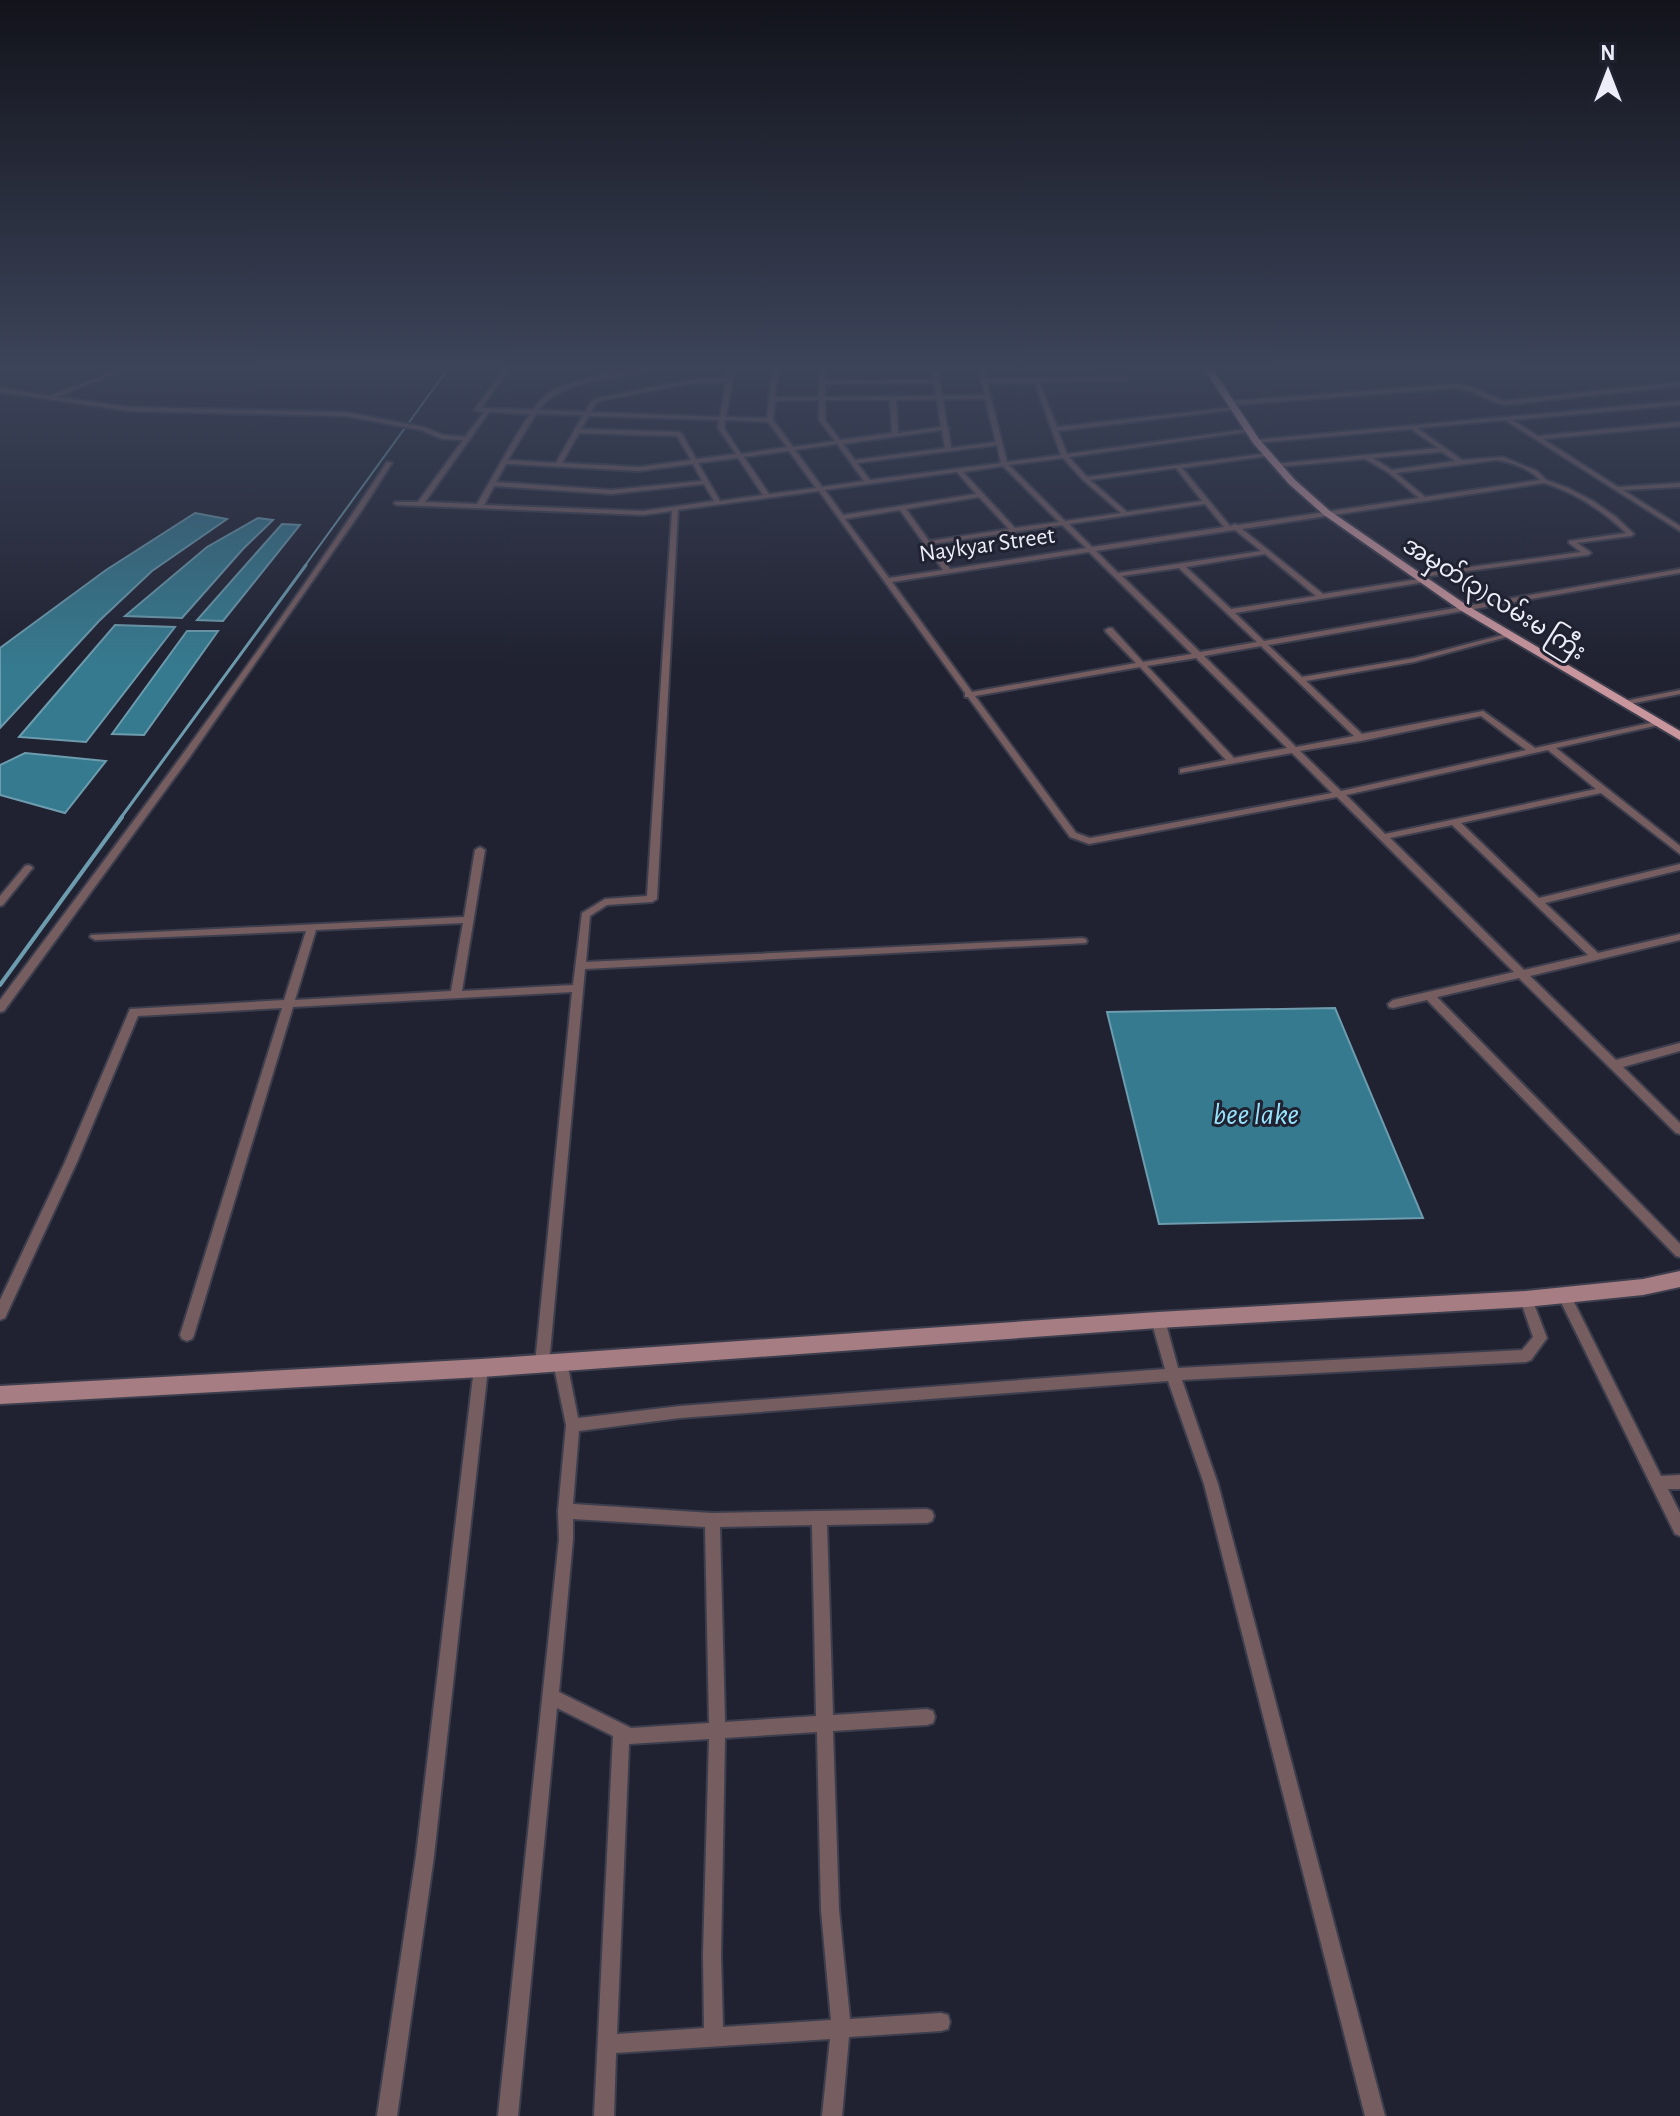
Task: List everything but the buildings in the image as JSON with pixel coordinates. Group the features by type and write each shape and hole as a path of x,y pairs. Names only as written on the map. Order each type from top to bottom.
{"main road":[{"name":"အမှတ်(၃)လမ်းမ ကြီး","path":"1280,469 1327,513 1464,608 1680,736"}],"street":[{"path":"0,1008 186,756 385,469"},
{"path":"420,504 445,469"},
{"path":"479,507 501,469"},
{"path":"699,469 718,503"},
{"path":"749,469 767,496"},
{"path":"805,469 1073,835 1089,841 1339,794 1659,723"},
{"path":"858,469 869,483"},
{"path":"397,503 621,514 675,510 976,469"},
{"path":"1009,469 1680,1130"},
{"path":"1076,469 1126,514"},
{"path":"1085,479 1158,469"},
{"path":"1179,469 1231,526 1322,597"},
{"path":"1386,469 1424,499"},
{"path":"1391,472 1414,469"},
{"path":"1229,612 1421,578 1588,553 1571,542 1631,534 1579,496 1556,483 1544,481 1540,474 1530,469"},
{"path":"1586,469 1680,529"},
{"path":"959,471 1014,531"},
{"name":"Naykyar Street","path":"889,580 1544,481"},
{"path":"494,484 611,492 706,482"},
{"path":"1616,488 1680,485"},
{"path":"843,517 981,495"},
{"path":"928,543 1207,502"},
{"path":"902,508 948,571"},
{"path":"508,2116 566,1539 565,1511 573,1425 551,1363 585,915 605,902 652,899 675,510"},
{"path":"1117,575 1267,552"},
{"path":"1180,565 1361,738"},
{"path":"968,695 1680,571"},
{"path":"1109,630 1233,762"},
{"path":"1301,680 1414,660 1510,635"},
{"path":"1625,703 1680,692"},
{"path":"1183,771 1483,713 1533,751"},
{"path":"1549,747 1680,851"},
{"path":"1383,837 1603,790"},
{"path":"1454,822 1596,957"},
{"path":"456,994 480,850"},
{"path":"1538,901 1680,867"},
{"path":"0,903 28,868"},
{"path":"95,937 468,920"},
{"path":"187,1335 286,1003 312,927"},
{"path":"1393,1004 1679,938"},
{"path":"581,966 1082,941"},
{"path":"0,1314 71,1162 134,1012 579,988"},
{"path":"1429,996 1680,1252"},
{"path":"1614,1065 1680,1047"},
{"path":"0,1395 481,1368 1158,1320 1526,1299 1680,1279"},
{"path":"1564,1296 1680,1529"},
{"path":"573,1425 680,1412 1173,1375 1526,1356 1540,1338 1526,1299"},
{"path":"1158,1320 1173,1375 1211,1484 1375,2116"},
{"path":"387,2116 425,1856 481,1368"},
{"path":"1658,1483 1680,1482"},
{"path":"565,1511 712,1520 927,1516"},
{"path":"819,1518 830,1910 841,2027 832,2116"},
{"path":"712,1520 717,1730 712,1955 714,2037"},
{"path":"550,1696 630,1736 927,1717"},
{"path":"604,2116 621,1731"},
{"path":"607,2044 941,2022"}],"water":[{"path":"195,513 227,519 152,571 99,621 0,728 0,648 106,570"},
{"path":"258,518 273,520 182,618 125,616 207,547"},
{"path":"282,524 300,525 223,621 197,620"},
{"path":"115,625 175,627 86,742 19,737"},
{"path":"187,631 218,631 144,735 112,734"},
{"path":"25,753 106,761 65,813 0,795 0,765"},
{"name":"bee lake","path":"1335,1008 1423,1218 1159,1224 1107,1012"}],"waterway":[{"path":"304,567 375,469"},
{"path":"120,819 306,565"},
{"path":"0,985 122,817"}]}
